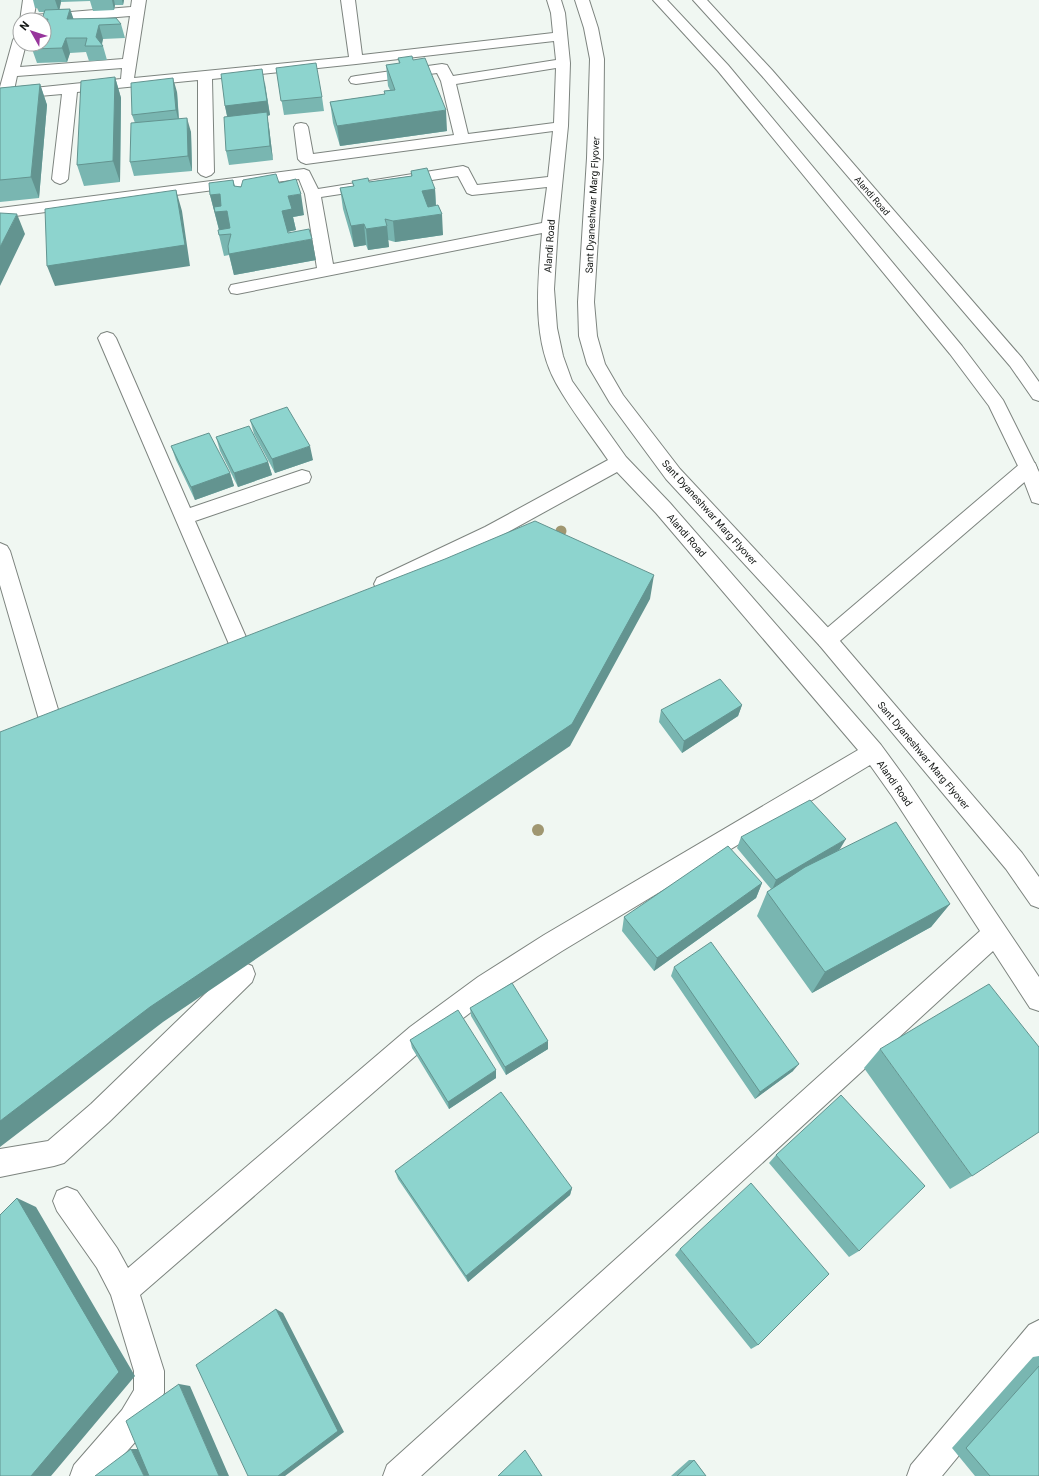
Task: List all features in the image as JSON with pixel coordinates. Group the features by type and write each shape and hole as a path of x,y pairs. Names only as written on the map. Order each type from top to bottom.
{"street":[{"path":"28,12 30,0"},
{"path":"348,0 356,60"},
{"name":"Alandi Road","path":"554,0 558,13 563,63 561,126 550,226 546,289 548,328 554,356 564,382 619,462 663,508 873,752 900,789 1039,999"},
{"name":"Sant Dyaneshwar Marg Flyover","path":"582,0 591,28 597,59 595,158 586,302 588,336 596,364 616,399 673,474 827,640 1014,861 1039,897"},
{"path":"660,0 723,68 956,350 997,404 1028,468 1039,497"},
{"name":"Alandi Road","path":"700,0 772,79 1016,362 1039,395"},
{"path":"52,17 138,6 126,84"},
{"path":"5,95 356,60 561,36"},
{"path":"0,109 17,52"},
{"path":"448,81 563,63"},
{"path":"11,72 129,64"},
{"path":"356,80 442,68 448,81 462,138"},
{"path":"205,76 206,172"},
{"path":"60,179 70,88"},
{"path":"301,127 306,159 561,126"},
{"path":"313,194 463,171 472,190 555,181"},
{"path":"0,213 304,174 313,194 326,271"},
{"path":"237,289 550,226"},
{"path":"107,338 239,644"},
{"path":"369,591 422,567 492,532 619,462"},
{"path":"827,640 1028,468"},
{"path":"184,517 302,477"},
{"path":"0,551 57,714 28,724"},
{"path":"124,1290 419,1036 487,985 553,943 873,752"},
{"path":"398,1476 995,933"},
{"path":"0,1163 54,1153 100,1113 243,974"},
{"path":"67,1201 107,1258 124,1290 149,1371 149,1393 132,1421 85,1476"},
{"path":"922,1476 1039,1335"}],"building":[{"path":"70,9 67,19 116,18 121,24 99,25 96,37 103,46 85,46 87,38 66,38 62,48 52,48 52,12 44,12 45,10"},
{"path":"412,56 413,60 425,58 446,110 337,126 330,102 385,94 384,91 395,90 386,65 400,63 398,58"},
{"path":"316,63 322,97 281,101 276,68"},
{"path":"262,69 267,101 225,106 221,74"},
{"path":"115,77 113,161 77,165 81,81"},
{"path":"173,78 176,110 132,115 131,83"},
{"path":"40,84 31,177 0,180 0,88"},
{"path":"267,112 270,146 226,151 224,117"},
{"path":"187,118 188,156 130,162 131,123"},
{"path":"427,168 435,189 422,191 428,207 438,205 442,214 393,221 385,219 387,226 366,229 364,224 351,226 340,188 354,186 352,181 368,178 369,182 412,176 411,171"},
{"path":"276,174 279,183 296,179 301,194 288,196 292,209 282,211 288,233 309,229 312,239 229,254 228,246 231,234 219,235 218,230 230,228 227,211 215,212 214,207 221,206 220,194 210,195 209,183 233,180 234,186 241,187 243,180"},
{"path":"176,190 185,245 47,266 45,209"},
{"path":"0,213 17,214 0,247"},
{"path":"287,407 310,446 272,459 250,420"},
{"path":"249,426 268,462 234,473 216,437"},
{"path":"209,433 230,473 191,487 171,446"},
{"path":"535,521 654,575 572,724 150,1007 0,1121 0,732 445,559"},
{"path":"720,679 742,705 684,741 661,710"},
{"path":"810,800 846,839 776,880 741,837"},
{"path":"896,822 950,904 825,972 767,892 805,867"},
{"path":"728,846 762,883 657,958 624,917"},
{"path":"711,942 799,1064 760,1092 674,967"},
{"path":"512,983 548,1041 505,1067 470,1008"},
{"path":"989,984 1039,1047 1039,1132 972,1176 880,1049"},
{"path":"458,1010 496,1070 448,1102 410,1040"},
{"path":"501,1092 572,1188 466,1276 395,1171"},
{"path":"841,1095 925,1186 859,1251 776,1155"},
{"path":"751,1183 829,1274 758,1345 680,1249"},
{"path":"17,1198 119,1372 31,1476 0,1476 0,1215"},
{"path":"276,1309 338,1431 278,1476 248,1476 196,1365"},
{"path":"1039,1366 1039,1476 990,1476 966,1448"},
{"path":"179,1384 219,1476 149,1476 126,1421"},
{"path":"131,1449 144,1476 95,1476"},
{"path":"525,1450 542,1476 498,1476"},
{"path":"694,1460 706,1476 677,1476"}]}
